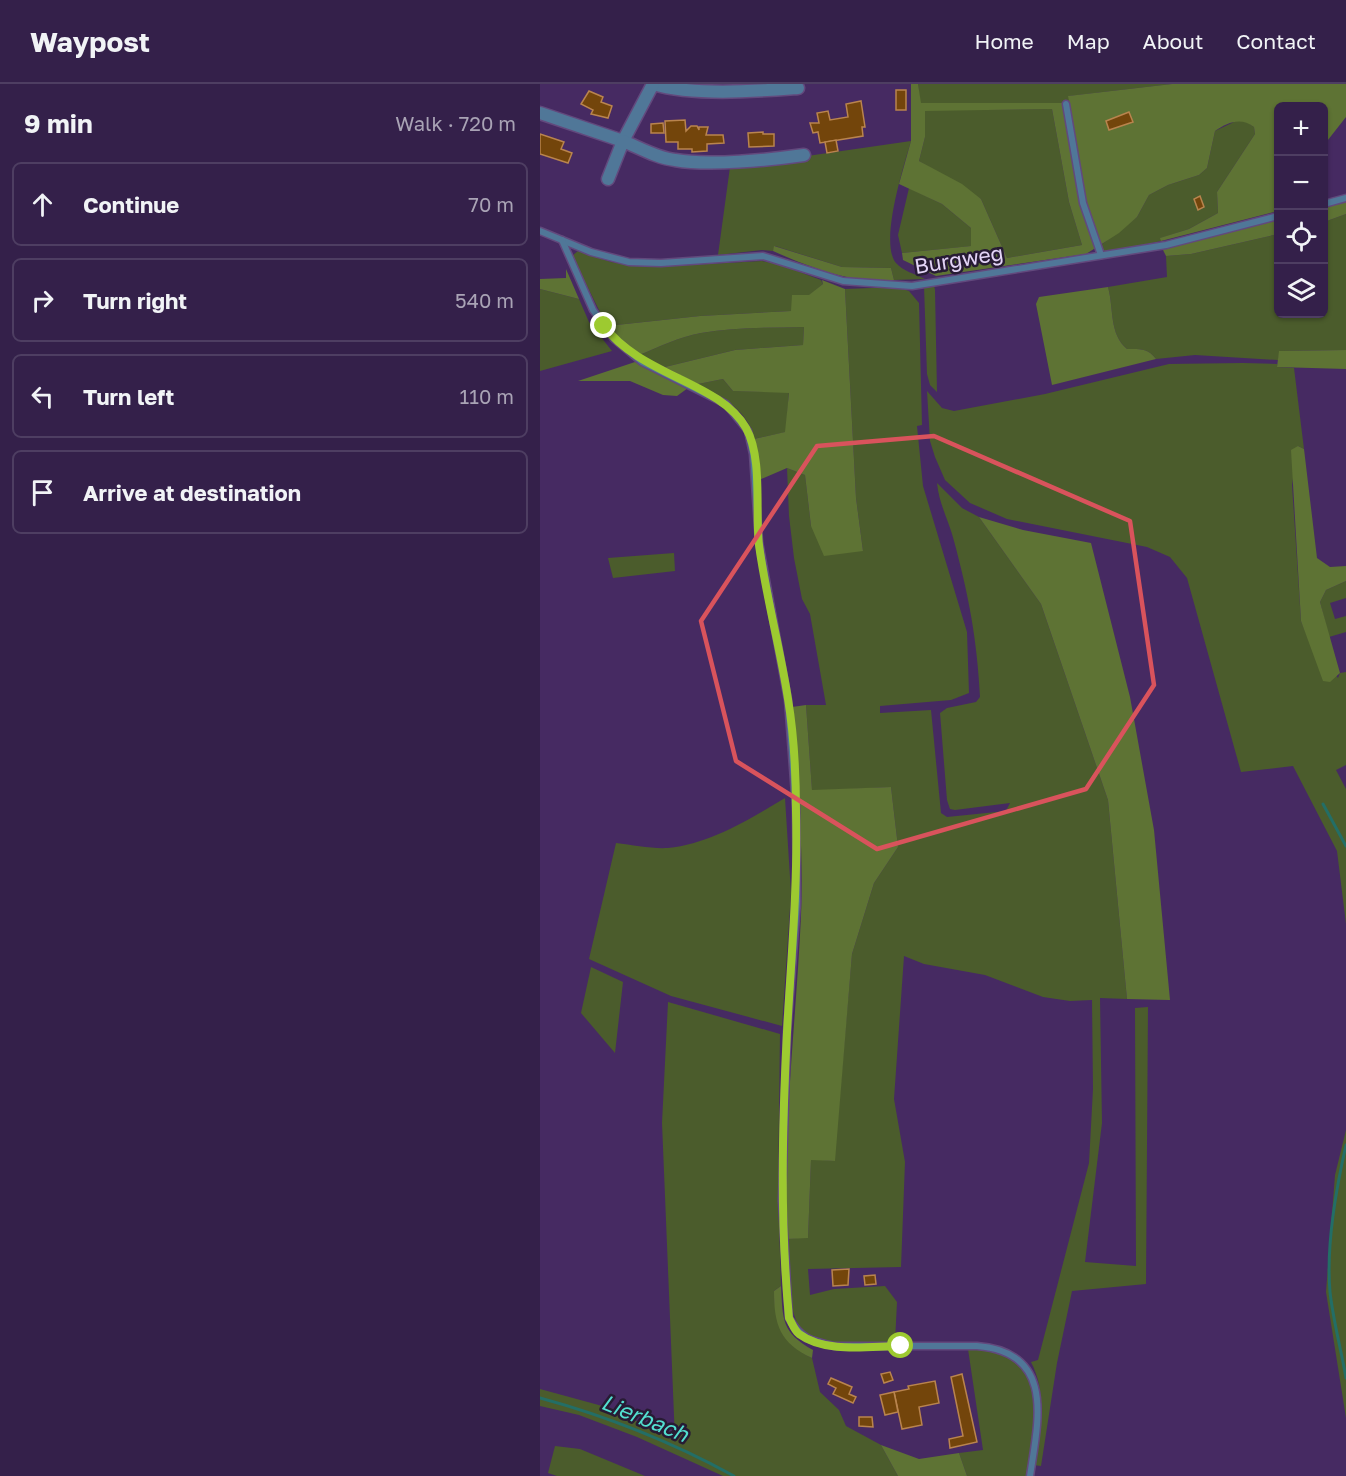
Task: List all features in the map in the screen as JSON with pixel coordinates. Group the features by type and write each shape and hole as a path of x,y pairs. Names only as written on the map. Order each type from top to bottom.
{"street":[{"path":"608,179 623,141 653,84 664,87 732,91 798,87"},
{"path":"540,113 676,161 738,160 804,155"}],"lane":[{"path":"1066,104 1083,203 1101,255"},
{"path":"1328,203 1346,198"},
{"name":"Burgweg","path":"540,231 600,255 629,262 661,263 763,256 843,281 912,286 1166,245 1274,217"},
{"path":"562,240 593,309 613,338 642,362 726,404 748,431 753,454 759,542 788,700 796,808 796,902 787,1033 782,1201 789,1318 797,1333 811,1341 834,1346 977,1346 990,1347 1010,1355 1027,1368 1036,1386 1038,1418 1030,1476"}],"highlighted area":[{"path":"934,436 1130,521 1154,685 1086,789 877,849 736,761 701,621 817,446"}],"green space":[{"path":"911,84 918,84 921,103 1060,103 1069,101 1068,96 1172,84 1346,84 1346,117 1328,140 1328,102 1274,102 1274,212 1161,241 1160,238 1189,229 1218,213 1217,192 1255,134 1254,127 1239,121 1215,131 1207,168 1199,175 1168,185 1149,195 1137,217 1119,233 1086,254 936,276 903,260 902,253 971,246 971,228 942,204 899,184 911,141","holes":["1052,109 1069,202 1082,245 1007,258 981,199 962,184 919,161 925,137 925,111"]},
{"path":"918,84 1172,84 1069,96 1069,101 1060,103 920,103"},
{"path":"1052,109 1069,202 1082,245 1007,258 981,199 919,161 925,137 925,110"},
{"path":"1236,121 1246,121 1254,127 1255,134 1217,192 1218,213 1189,229 1161,238 1161,241 1105,253 1101,245 1137,217 1149,195 1168,185 1199,175 1207,168 1215,131"},
{"path":"911,141 894,204 891,222 891,253 899,266 925,279 894,280 891,268 842,267 775,246 773,251 718,255 730,167"},
{"path":"909,188 942,204 971,228 972,246 902,253 898,235"},
{"path":"1346,201 1346,214 1328,221 1328,206"},
{"path":"1346,214 1346,350 1280,351 1278,360 1195,355 1156,359 1147,351 1127,349 1117,336 1108,287 1167,277 1166,256 1191,254 1274,235 1274,318 1328,318 1328,221"},
{"path":"1274,220 1274,235 1191,254 1166,256 1162,248"},
{"path":"774,246 842,267 891,268 894,280 863,280 832,273 773,251"},
{"path":"578,251 611,262 654,267 762,261 781,265 821,280 823,284 791,311 700,316 607,326 572,256"},
{"path":"566,269 579,299 540,289 540,279 566,278"},
{"path":"822,280 845,289 856,498 863,551 824,556 811,526 805,475 787,468 759,480 754,439 785,432 789,393 733,391 723,379 698,384 665,367 735,350 803,345 804,327 701,333 639,355 618,339 607,326 700,316 791,311 792,295 809,295 823,284"},
{"path":"934,285 937,392 930,385 927,374 924,286"},
{"path":"897,287 909,291 919,303 922,425 917,426 923,486 967,632 969,693 951,700 880,706 880,713 931,710 941,813 947,817 1006,811 1010,803 955,810 950,809 947,800 940,713 947,708 976,702 980,697 977,656 968,600 937,483 962,508 979,517 1041,604 1108,800 1127,999 1100,998 1102,1123 1085,1262 1136,1266 1135,1008 1148,1007 1146,1284 1072,1291 1057,1363 1041,1466 1034,1465 1041,1400 1031,1362 1038,1360 1089,1163 1093,1089 1092,1000 1070,1001 1043,997 985,975 924,964 904,956 894,1099 905,1162 901,1267 808,1269 810,1295 834,1289 885,1286 897,1302 895,1342 846,1344 808,1336 796,1321 791,1299 787,1239 808,1237 811,1159 834,1161 852,954 874,883 898,847 891,787 812,791 806,705 826,705 810,614 802,599 794,558 787,468 805,475 811,526 863,551 856,498 845,289"},
{"path":"1108,287 1113,321 1121,343 1127,349 1147,351 1156,359 1052,385 1036,304 1039,297"},
{"path":"540,289 579,299 589,322 612,351 540,371"},
{"path":"804,327 803,345 735,350 665,367 639,355 701,333"},
{"path":"1346,350 1346,369 1277,367 1279,351"},
{"path":"635,362 688,388 677,396 663,395 630,381 578,381"},
{"path":"1169,364 1277,364 1277,367 1294,368 1304,449 1298,446 1292,485 1301,621 1311,645 1338,678 1340,673 1346,672 1346,765 1336,770 1346,789 1346,924 1337,851 1293,766 1241,772 1187,578 1170,557 1147,547 1007,519 970,503 945,480 930,441 927,391 942,408 954,411 1045,394"},
{"path":"723,379 733,391 789,392 786,432 754,439 751,429 740,412 698,384"},
{"path":"1298,446 1304,449 1317,558 1330,567 1346,566 1346,581 1326,590 1320,602 1340,673 1330,682 1323,681 1301,621 1291,450"},
{"path":"979,517 1023,530 1091,543 1130,697 1154,830 1170,1000 1127,999 1108,800 1041,604"},
{"path":"674,553 675,571 613,578 608,558"},
{"path":"1346,581 1346,598 1330,603 1335,619 1346,616 1346,632 1329,637 1320,602 1326,590"},
{"path":"806,705 812,790 891,787 898,847 874,883 852,954 835,1161 811,1160 808,1238 787,1239 786,1158 802,890 800,812 792,707"},
{"path":"785,798 791,893 782,1026 671,996 589,959 616,843 656,848 684,846 729,829"},
{"path":"591,967 623,982 615,1053 581,1013"},
{"path":"668,1002 780,1034 778,1193 781,1286 774,1291 776,1311 788,1338 803,1353 812,1358 820,1392 839,1410 846,1426 881,1445 898,1476 723,1476 637,1437 579,1415 540,1406 540,1389 628,1413 630,1418 675,1440 662,1123"},
{"path":"1346,1130 1346,1418 1326,1292 1335,1175"},
{"path":"781,1286 782,1308 789,1331 813,1350 812,1358 793,1346 781,1332 775,1314 774,1291"},
{"path":"968,1349 995,1351 1013,1359 1025,1371 1032,1386 1035,1423 1027,1476 967,1476 959,1453 983,1450"},
{"path":"881,1445 919,1459 959,1453 967,1476 898,1476"},
{"path":"555,1446 580,1449 645,1476 557,1476 548,1473"}],"building":[{"path":"896,90 906,90 906,110 896,110"},
{"path":"589,91 603,97 601,102 612,106 608,118 591,114 593,110 581,104"},
{"path":"861,101 865,127 862,127 863,136 820,143 818,132 813,133 810,123 819,123 817,113 828,111 830,120 848,117 846,104"},
{"path":"1129,112 1133,122 1109,130 1106,121"},
{"path":"685,120 686,131 691,126 697,126 699,130 699,127 708,127 706,135 723,135 724,143 707,144 707,151 692,152 692,149 678,149 678,142 666,142 665,121"},
{"path":"663,123 664,133 651,133 651,124"},
{"path":"763,132 763,134 774,134 774,146 749,147 748,133"},
{"path":"540,134 564,142 561,149 572,153 568,163 540,154"},
{"path":"836,140 838,151 827,153 825,142"},
{"path":"1200,196 1204,207 1198,210 1194,199"},
{"path":"849,1269 848,1285 833,1286 832,1270"},
{"path":"875,1275 876,1284 865,1285 864,1276"},
{"path":"890,1372 893,1380 884,1383 881,1374"},
{"path":"962,1374 977,1442 950,1448 949,1439 963,1436 951,1377"},
{"path":"831,1378 852,1387 849,1394 856,1397 853,1403 833,1394 836,1388 828,1384"},
{"path":"935,1381 939,1403 919,1407 922,1425 902,1429 894,1392 909,1389 908,1386"},
{"path":"894,1392 898,1412 885,1415 880,1395"},
{"path":"859,1417 872,1417 873,1427 859,1426"}],"waterway":[{"path":"1323,804 1346,846"},
{"path":"1346,1145 1329,1256 1330,1292 1346,1378"},
{"name":"Lierbach","path":"540,1398 591,1413 639,1431 734,1476"}],"route":[{"path":"604,326 613,338 642,362 726,404 739,417 748,431 757,489 759,542 765,583 788,700 796,808 796,902 787,1033 782,1201 784,1268 789,1318 797,1333 811,1341 834,1346 901,1346"}]}
